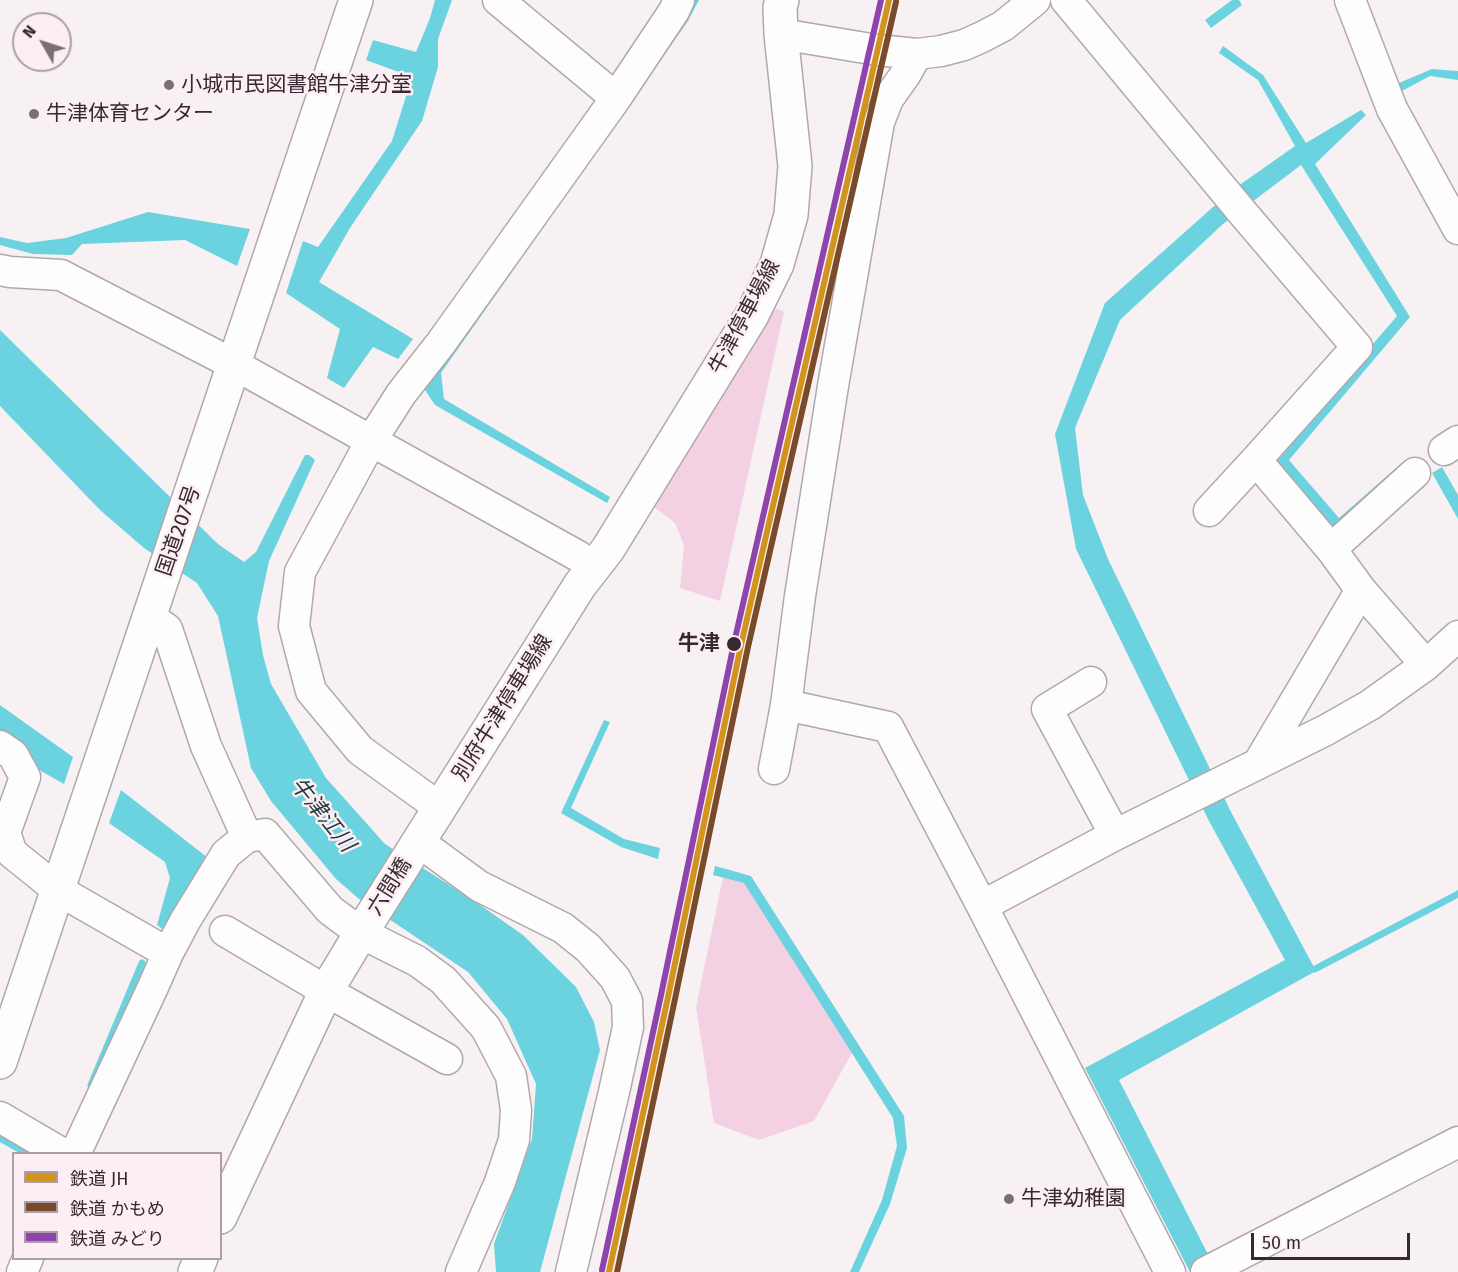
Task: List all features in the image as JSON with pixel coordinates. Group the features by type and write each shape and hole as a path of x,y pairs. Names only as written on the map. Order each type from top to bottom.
{"main road":[{"name":"国道207号","path":"0,1062 356,0"},
{"name":"牛津停車場線","path":"594,567 608,549 752,315 777,264 791,215 795,166 781,34 782,0"},
{"name":"別府牛津停車場線","path":"416,846 580,585 594,567"},
{"name":"六間橋","path":"363,929 416,846"},
{"path":"222,1213 326,991 363,929"}],"street":[{"path":"498,0 616,98"},
{"path":"781,34 877,50 917,54 941,51 964,45 1003,26 1035,0"},
{"path":"1066,0 1357,347 1209,511"},
{"path":"1350,0 1392,109 1458,229"},
{"path":"440,808 360,750 311,691 294,626 300,572 371,441 401,394 441,343 616,98 669,4"},
{"path":"774,769 786,705 802,584 879,122 888,99 917,54"},
{"path":"0,270 10,273 61,275 235,365 579,556 594,567"},
{"path":"1256,460 1331,549 1361,590 1426,665"},
{"path":"1331,549 1415,473"},
{"path":"1258,764 1361,590"},
{"path":"152,609 167,629 206,746 247,837"},
{"path":"982,906 1115,835 1326,730 1370,705 1426,665 1458,636"},
{"path":"1091,682 1047,709 1115,835"},
{"path":"786,705 888,727 1170,1272"},
{"path":"0,746 13,755 25,777 5,833 12,853 58,890 168,953"},
{"path":"76,1152 185,921 226,854 247,837 265,834 330,910 417,961 443,980 486,1028 511,1076 516,1110 514,1140 500,1182 461,1272"},
{"path":"416,846 479,886 563,928 588,948 615,978 627,1000 628,1027 571,1272"},
{"path":"225,931 447,1059"},
{"path":"0,1117 60,1152"},
{"path":"1215,1267 1458,1142"}],"shaded area":[{"path":"776,308 784,312 720,601 680,588 684,545 675,523 654,507"},
{"path":"724,872 747,878 853,1051 814,1121 759,1140 714,1123 696,1007"}],"water":[{"path":"435,0 452,0 438,39 438,67 422,121 350,228 319,282 413,339 398,359 373,347 344,388 327,378 340,329 286,293 303,241 318,247 392,141 412,77 366,60 373,40 416,52"},
{"path":"690,0 699,0 688,21 441,373 444,399 610,497 607,503 435,405 423,387"},
{"path":"1232,0 1239,0 1242,5 1211,28 1205,20"},
{"path":"1223,46 1263,75 1306,143 1361,110 1366,115 1315,164 1410,317 1289,460 1339,518 1403,462 1411,461 1336,532 1274,459 1397,316 1301,165 1223,224 1120,320 1075,428 1083,495 1108,559 1230,810 1316,971 1119,1080 1217,1272 1190,1272 1085,1068 1285,960 1209,821 1076,549 1055,434 1105,303 1231,191 1295,146 1258,80 1219,53"},
{"path":"1432,69 1458,71 1458,80 1430,76 1402,91 1399,83"},
{"path":"148,212 250,229 237,266 185,240 82,244 72,255 33,254 0,245 0,237 27,243 66,238"},
{"name":"牛津江川","path":"0,330 218,544 244,562 256,552 305,455 315,460 269,561 257,618 263,655 271,684 326,778 385,844 523,935 576,987 594,1022 600,1050 540,1272 496,1272 494,1244 532,1139 536,1084 507,1019 468,972 359,899 336,879 271,801 251,768 218,616 197,583 144,548 100,510 0,406"},
{"path":"1442,467 1458,495 1458,519 1432,473"},
{"path":"0,705 73,757 64,784 27,763 18,743 0,731"},
{"path":"604,720 610,722 571,808 624,839 660,848 658,859 621,847 561,813"},
{"path":"121,790 208,858 162,929 157,925 170,878 165,862 109,823"},
{"path":"715,866 751,876 904,1116 907,1148 890,1204 859,1272 850,1272 882,1200 897,1146 893,1118 744,883 713,875"}],"waterway":[{"path":"1315,969 1458,894"},
{"path":"91,1085 142,963"},
{"path":"0,1138 24,1152"}],"rail line":[{"name":"みどり","path":"602,1270 734,643 881,0"},
{"name":"JH","path":"609,1272 741,645 889,0"},
{"name":"かもめ","path":"617,1272 748,647 896,2"}],"place":[{"name":"小城市民図書館牛津分室","path":"169,85"},
{"name":"牛津体育センター","path":"34,114"},
{"name":"牛津","path":"734,644"},
{"name":"牛津幼稚園","path":"1009,1199"}]}
